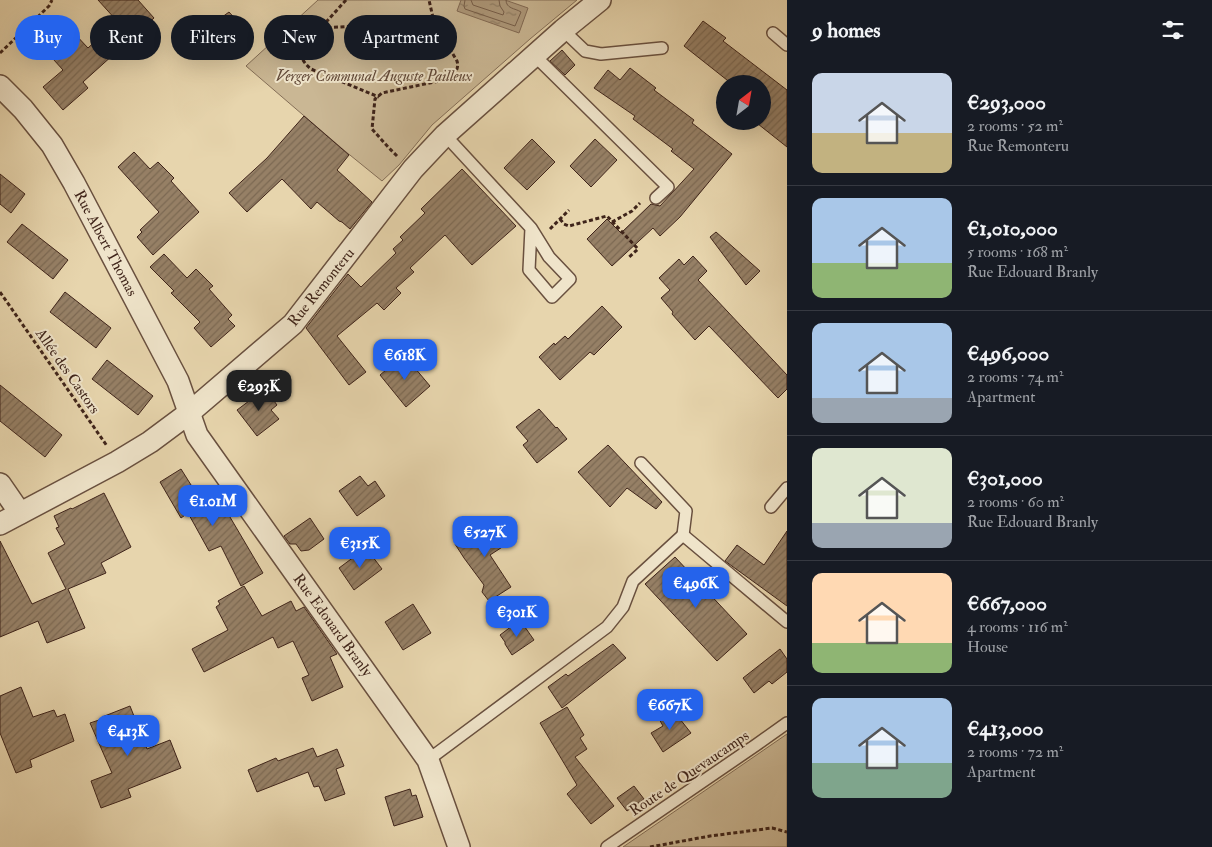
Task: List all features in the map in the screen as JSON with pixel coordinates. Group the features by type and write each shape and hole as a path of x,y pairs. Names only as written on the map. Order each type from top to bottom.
{"street":[{"name":"Rue Remonteru","path":"0,524 117,462 150,442 189,413 293,324 413,169 445,135 563,30 600,0"},
{"name":"Rue Albert Thomas","path":"0,86 52,145 74,182 178,381 189,413"},
{"name":"Rue Edouard Branly","path":"189,413 197,435 428,760 459,847"},
{"path":"0,484 20,514"}],"lane":[{"path":"563,30 585,51 601,54 662,48"},
{"path":"772,33 787,45"},
{"path":"534,56 668,187 650,198"},
{"path":"445,135 534,232 549,257 570,279 552,297 529,270 534,232"},
{"path":"428,760 607,627 623,607 633,581 683,535 686,511 642,463"},
{"path":"771,508 787,488"},
{"path":"683,535 787,622"},
{"name":"Route de Quevaucamps","path":"607,847 787,723"}],"path":[{"path":"0,53 50,6 52,0"},
{"path":"333,15 346,0"},
{"path":"429,0 432,15"},
{"path":"302,60 311,69 378,97"},
{"path":"413,169 388,148 372,129 375,99 382,93 444,80 456,71 458,65 456,60"},
{"path":"612,222 650,198"},
{"path":"534,232 552,227 569,210"},
{"path":"560,219 564,224 570,226 607,216 638,249 628,258"},
{"name":"Allée des Castors","path":"0,292 117,462"},
{"path":"650,847 710,836 772,828 787,832"}],"green space":[{"name":"Verger Communal Auguste Pailleux","path":"318,0 577,0 432,125 399,165 382,181 246,66 264,50 264,60 334,60 334,15 302,15"},
{"path":"787,734 787,847 623,847"}],"water":[{"path":"461,0 505,0 528,8 519,33 457,11"}],"building":[{"path":"98,0 138,0 151,15 112,15"},
{"path":"703,21 726,38 723,41 767,75 721,75 684,46"},
{"path":"80,39 88,48 90,46 90,60 107,60 83,82 88,88 63,110 43,87 63,70 54,60 80,60"},
{"path":"562,50 575,65 565,75 550,61"},
{"path":"630,68 656,88 654,90 694,120 692,123 732,154 680,217 660,236 653,228 612,266 587,239 607,219 621,233 651,204 660,206 694,169 671,151 673,149 633,119 635,116 594,88 608,70 620,80"},
{"path":"771,78 787,90 787,147 766,130 771,130"},
{"path":"304,116 349,155 337,170 372,202 350,229 317,202 311,209 282,179 247,212 229,193 267,158"},
{"path":"532,139 555,162 527,190 504,168"},
{"path":"595,139 617,160 591,187 570,166"},
{"path":"134,152 150,169 158,162 174,178 171,181 199,212 153,255 137,237 142,232 140,230 159,212 118,167"},
{"path":"462,169 516,226 472,265 445,235 410,268 414,272 396,288 401,293 384,310 377,303 337,336 366,372 349,385 306,328 348,274 361,287 396,253 393,249 403,240 400,237 425,213 421,209"},
{"path":"0,174 25,194 11,213 0,204"},
{"path":"22,224 68,260 53,279 7,242"},
{"path":"716,232 760,271 746,285 710,237"},
{"path":"164,254 187,278 196,269 213,286 209,289 232,315 228,319 235,326 211,347 194,328 200,322 171,293 174,291 150,267"},
{"path":"693,256 707,271 698,280 787,375 787,389 778,398 709,326 695,340 672,314 673,312 661,298 670,290 659,278 679,259 684,265"},
{"path":"65,292 111,328 96,348 50,312"},
{"path":"602,306 622,327 594,355 590,352 560,380 539,357 565,336 568,339"},
{"path":"404,355 430,386 406,407 380,375"},
{"path":"107,360 153,396 138,415 92,379"},
{"path":"0,385 62,435 45,457 0,421"},
{"path":"265,389 277,405 271,410 279,419 257,436 237,410"},
{"path":"539,409 567,439 537,463 523,445 528,441 516,427"},
{"path":"608,445 662,502 656,509 627,488 610,507 578,472"},
{"path":"181,469 208,512 218,506 223,514 227,512 263,573 241,586 221,546 209,551 188,513 181,518 160,482"},
{"path":"360,476 368,486 375,481 385,496 357,516 339,491"},
{"path":"104,493 131,547 101,563 106,573 68,589 85,628 47,643 38,621 0,637 0,541 32,604 66,589 48,553 65,544 56,528 59,527 54,516"},
{"path":"310,518 324,539 309,550 301,551 296,544 290,544 284,536"},
{"path":"493,520 507,544 490,555 511,587 489,601 482,592 484,585 455,544"},
{"path":"787,531 787,606 725,561 737,545 764,565"},
{"path":"366,548 382,569 354,590 339,568"},
{"path":"675,557 747,634 717,661 645,584"},
{"path":"244,586 262,616 291,601 296,611 304,607 337,654 330,657 343,687 312,701 302,678 309,675 293,641 278,648 273,637 204,672 192,649 228,630 216,607 220,604 218,601"},
{"path":"413,604 431,633 403,650 385,622"},
{"path":"520,620 534,640 512,655 500,635"},
{"path":"613,644 626,658 562,708 548,687 566,674 568,676"},
{"path":"780,649 787,659 787,672 772,684 769,681 754,693 743,678"},
{"path":"21,687 33,717 54,710 57,717 65,714 74,741 30,760 32,767 16,773 0,733 0,696"},
{"path":"130,706 147,749 170,740 181,768 128,789 131,797 101,808 91,781 112,773 90,723"},
{"path":"567,707 584,735 580,738 587,749 575,757 614,806 591,824 567,794 577,785 540,723"},
{"path":"672,709 691,733 663,752 651,733 663,726 658,717"},
{"path":"313,748 317,757 337,749 344,766 336,769 345,794 325,801 319,786 314,787 308,772 257,792 248,770 276,758 278,761"},
{"path":"634,786 644,799 627,811 617,798"},
{"path":"410,789 412,796 416,795 423,817 394,826 385,797"}]}
